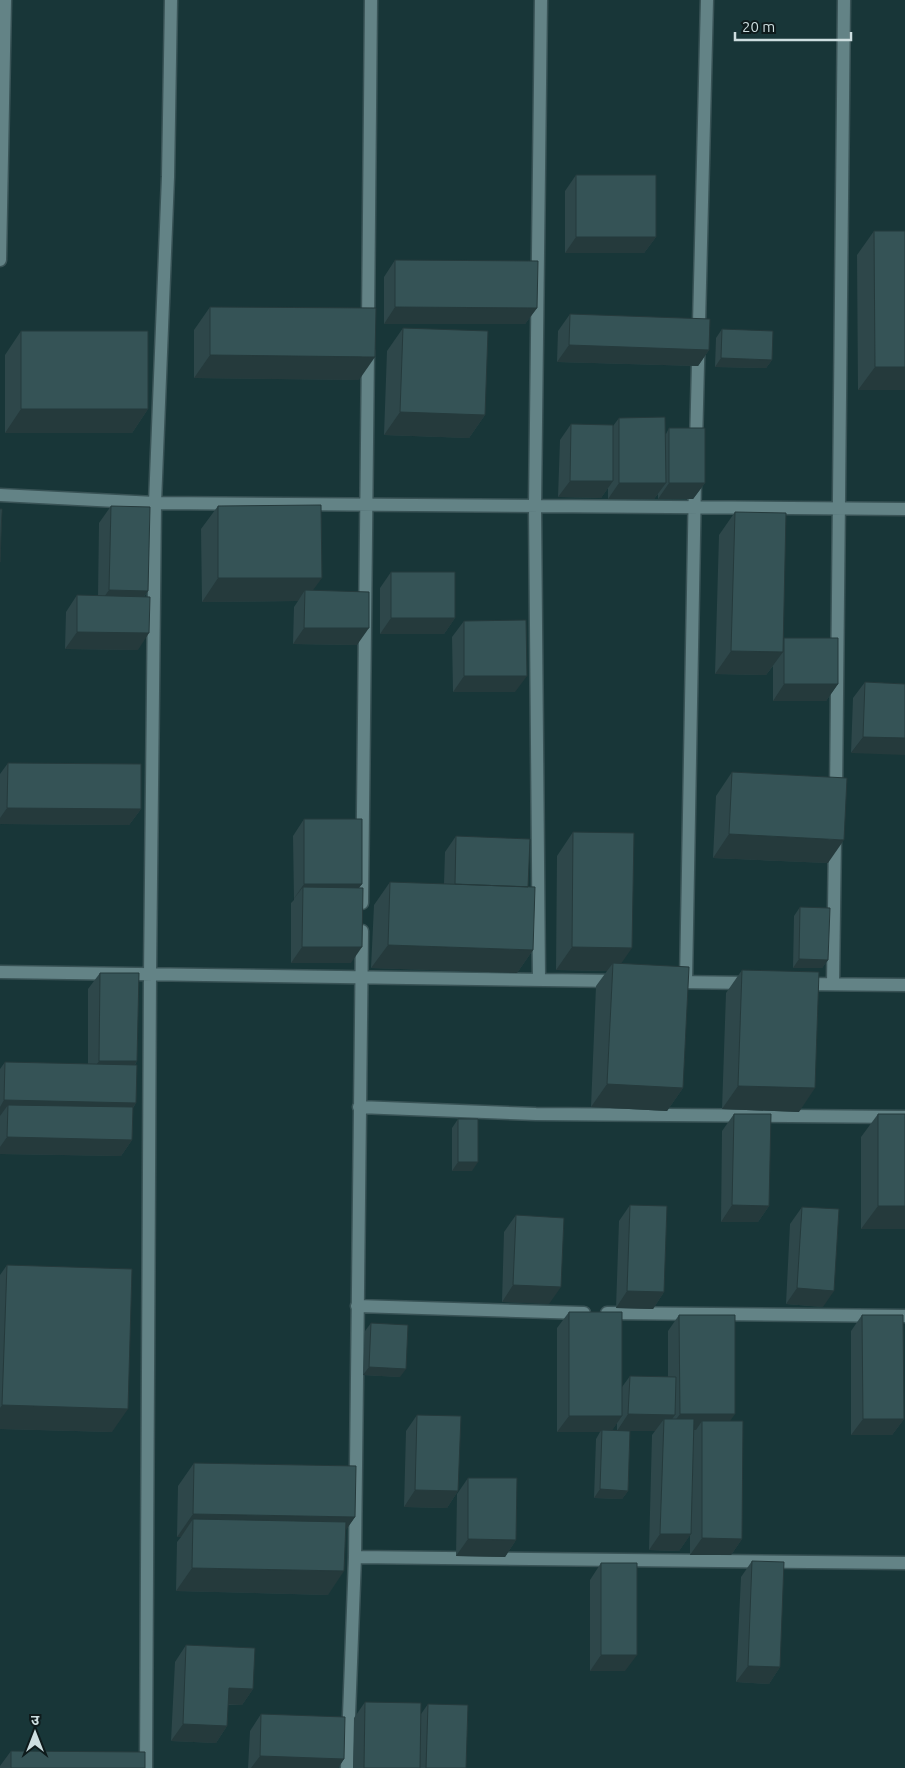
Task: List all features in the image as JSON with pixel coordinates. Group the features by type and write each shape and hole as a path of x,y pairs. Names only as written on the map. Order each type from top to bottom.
{"street":[{"path":"0,260 5,0"},
{"path":"146,1768 150,974 155,503 168,177 171,0"},
{"path":"348,1768 356,1556 371,0"},
{"path":"539,979 534,507 541,0"},
{"path":"686,982 706,0"},
{"path":"835,806 844,0"},
{"path":"0,495 155,503 905,509"},
{"path":"834,984 835,826"},
{"path":"0,972 627,981"},
{"path":"666,982 764,983"},
{"path":"784,983 905,985"},
{"path":"360,1107 536,1114 905,1117"},
{"path":"357,1306 564,1313 905,1316"},
{"path":"356,1556 905,1563"}],"building":[{"path":"576,175 656,175 656,237 576,237"},
{"path":"874,231 905,231 905,367 875,367"},
{"path":"395,260 538,261 537,308 395,307"},
{"path":"210,307 376,308 375,357 210,355"},
{"path":"570,314 710,319 709,350 569,345"},
{"path":"403,328 488,331 485,415 400,412"},
{"path":"722,329 773,331 772,360 721,358"},
{"path":"21,331 148,331 148,409 21,409"},
{"path":"665,417 666,483 619,483 619,418"},
{"path":"571,424 613,425 613,481 570,481"},
{"path":"669,428 705,428 705,483 669,483"},
{"path":"321,505 322,578 218,578 218,506"},
{"path":"111,506 150,507 148,591 109,590"},
{"path":"0,509 2,509 0,562"},
{"path":"735,512 786,513 783,652 731,651"},
{"path":"391,572 455,572 455,618 391,618"},
{"path":"305,590 369,592 369,628 304,628"},
{"path":"77,595 150,597 149,633 77,632"},
{"path":"526,620 527,676 464,676 464,621"},
{"path":"784,638 838,638 838,684 784,684"},
{"path":"865,682 905,684 905,738 863,737"},
{"path":"8,763 141,764 141,809 7,808"},
{"path":"732,772 847,778 844,840 729,834"},
{"path":"304,819 362,819 362,884 304,884"},
{"path":"573,832 634,833 632,948 572,947"},
{"path":"456,836 530,839 528,887 455,884"},
{"path":"390,882 535,887 533,950 388,945"},
{"path":"303,887 363,888 362,947 302,947"},
{"path":"800,907 830,908 828,960 799,959"},
{"path":"613,963 689,967 683,1088 607,1084"},
{"path":"742,970 819,972 815,1088 738,1086"},
{"path":"100,973 139,973 137,1061 99,1061"},
{"path":"5,1062 137,1065 136,1103 4,1100"},
{"path":"8,1105 133,1107 132,1140 7,1137"},
{"path":"734,1114 771,1114 769,1206 732,1205"},
{"path":"878,1114 905,1114 905,1206 878,1206"},
{"path":"458,1119 478,1119 478,1162 458,1162"},
{"path":"630,1205 667,1206 664,1292 627,1291"},
{"path":"802,1207 839,1209 834,1291 797,1288"},
{"path":"516,1215 564,1218 561,1287 513,1285"},
{"path":"7,1265 132,1269 128,1409 2,1405"},
{"path":"569,1312 622,1312 622,1416 569,1416"},
{"path":"679,1315 735,1315 735,1414 680,1414"},
{"path":"862,1315 903,1315 904,1419 863,1419"},
{"path":"371,1323 408,1325 406,1369 369,1367"},
{"path":"630,1376 676,1377 675,1415 628,1414"},
{"path":"417,1415 461,1416 458,1491 415,1490"},
{"path":"664,1419 694,1419 691,1534 660,1534"},
{"path":"702,1421 743,1421 742,1539 702,1538"},
{"path":"602,1430 630,1431 628,1491 600,1489"},
{"path":"194,1463 356,1466 355,1517 193,1514"},
{"path":"468,1478 517,1478 516,1540 468,1539"},
{"path":"193,1519 346,1522 344,1571 192,1568"},
{"path":"752,1561 784,1562 780,1667 748,1666"},
{"path":"601,1563 637,1563 637,1655 601,1655"},
{"path":"186,1645 255,1648 253,1689 229,1688 227,1726 183,1724"},
{"path":"365,1702 421,1703 420,1768 364,1768"},
{"path":"428,1704 468,1705 466,1768 426,1768"},
{"path":"261,1714 345,1717 344,1759 260,1756"},
{"path":"11,1751 145,1752 145,1768 11,1768"}]}
